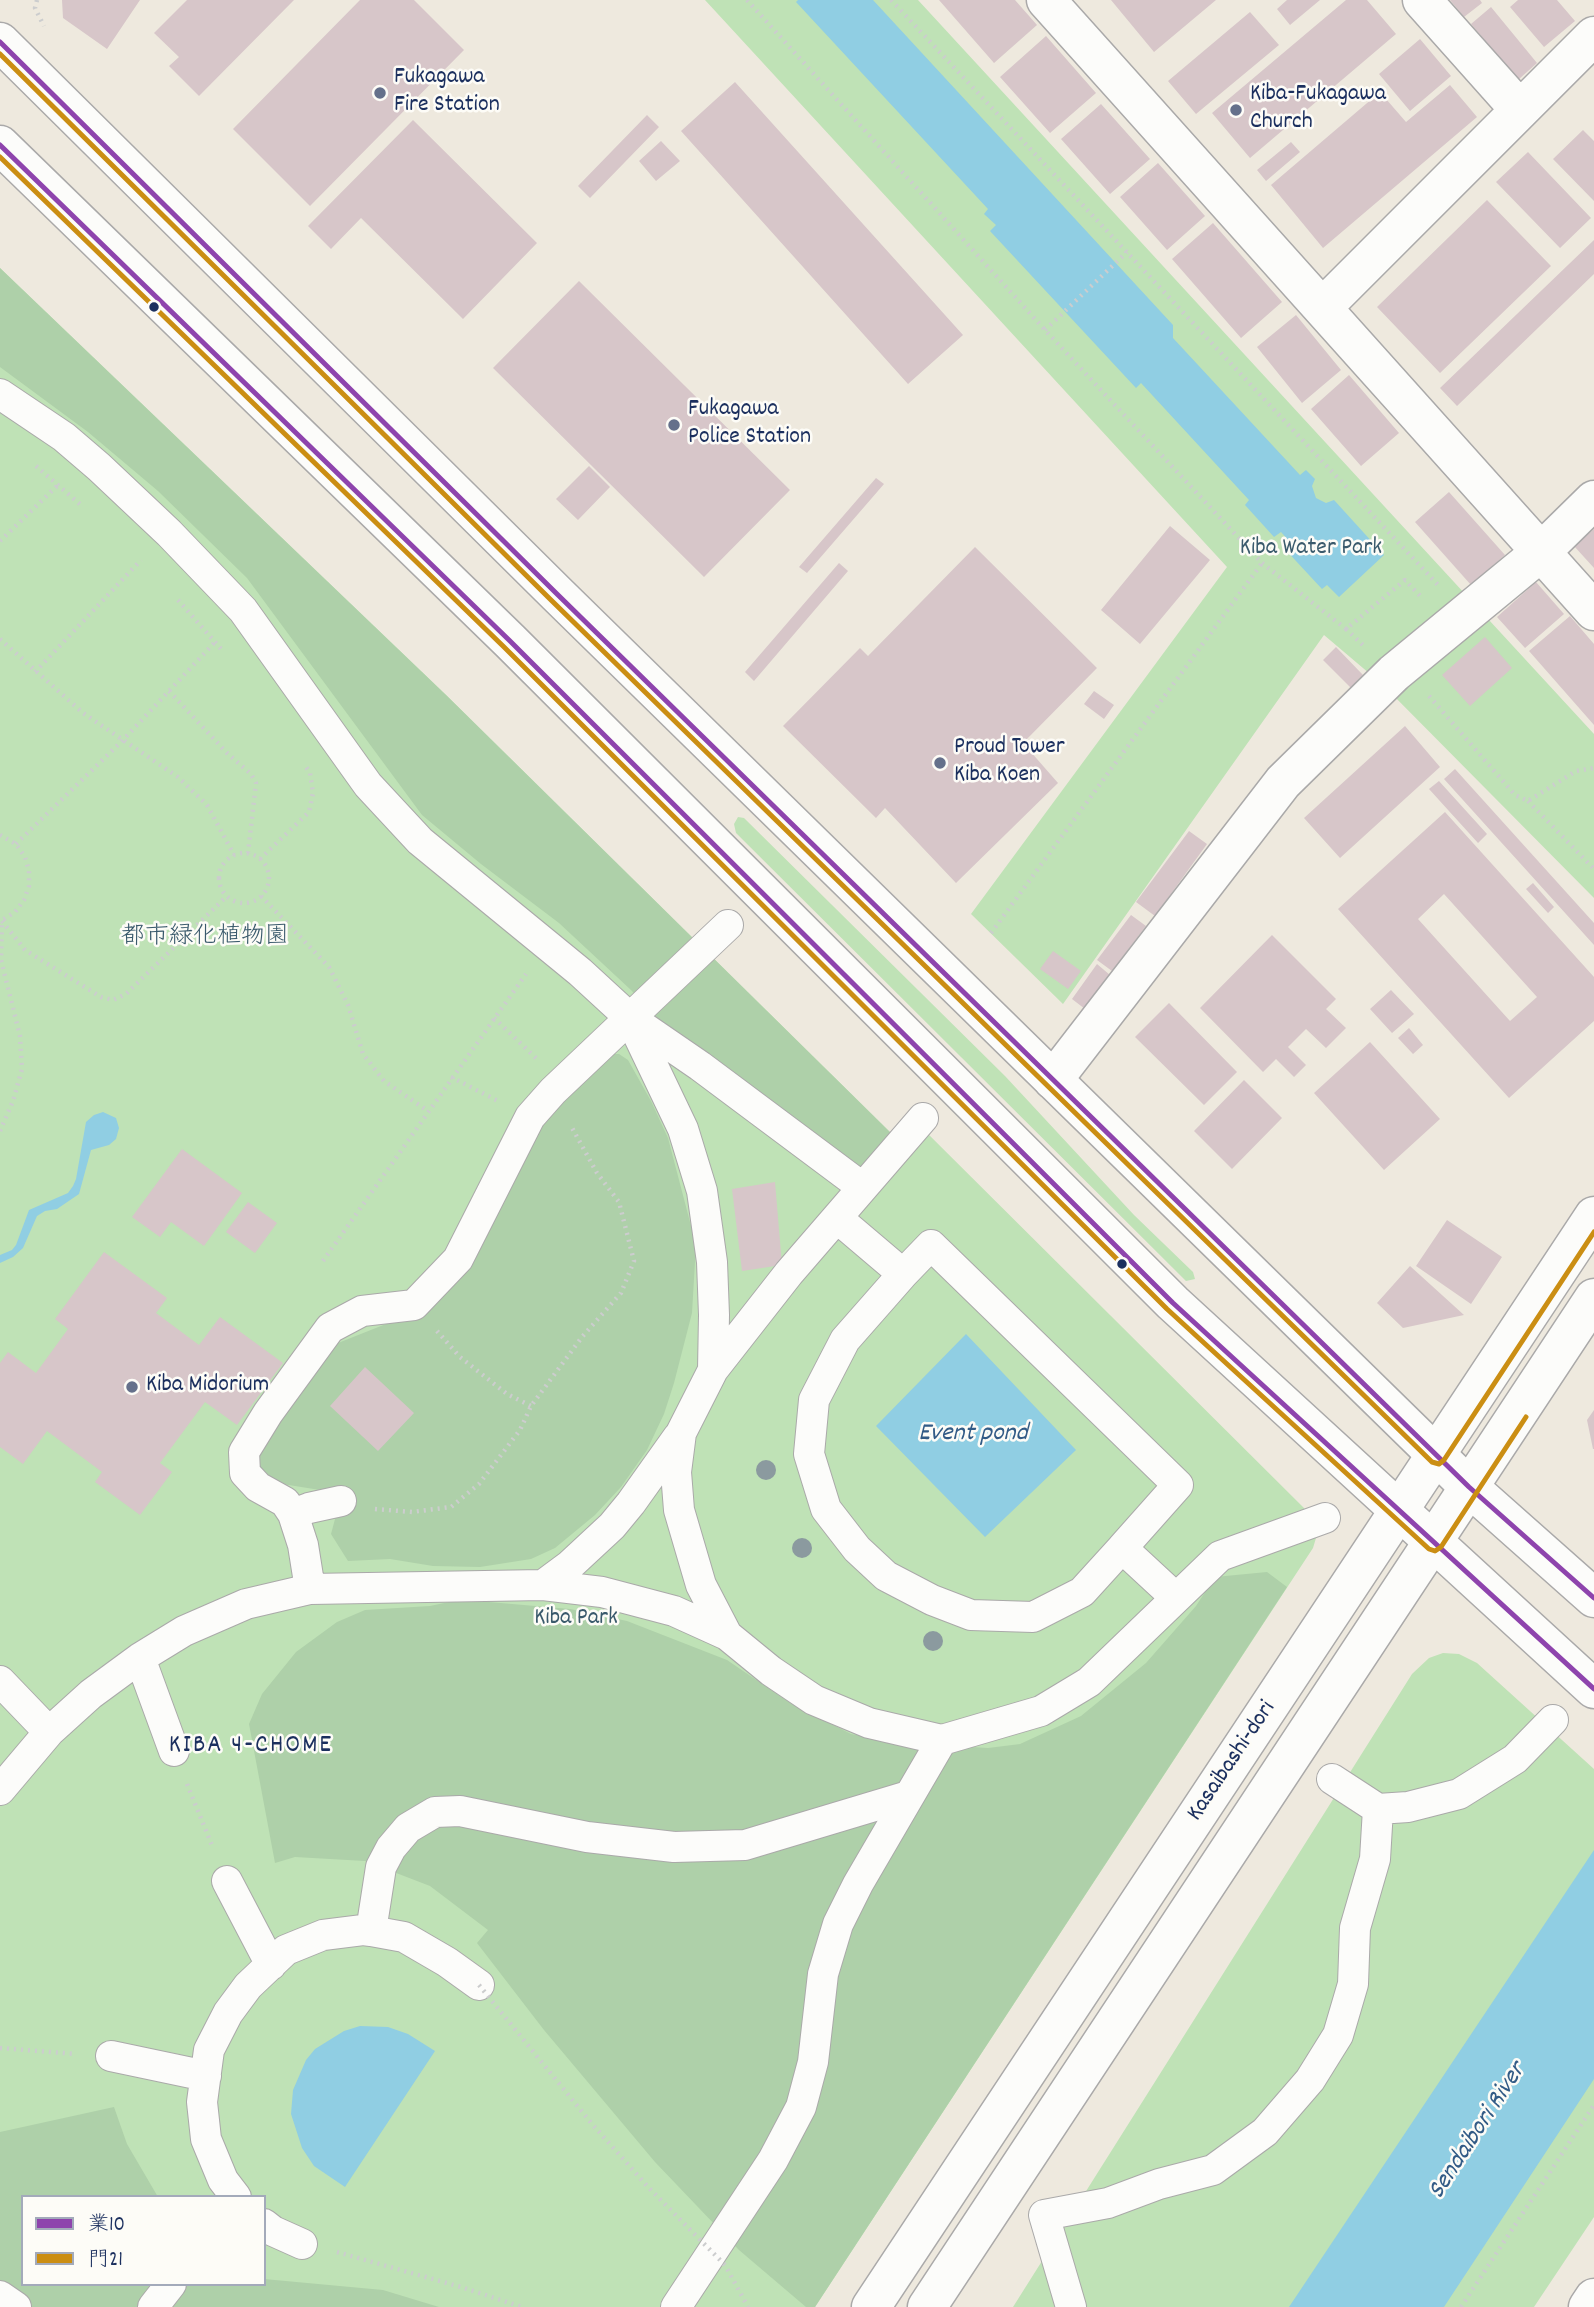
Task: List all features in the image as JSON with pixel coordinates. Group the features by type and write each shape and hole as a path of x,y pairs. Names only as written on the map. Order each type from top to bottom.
{"main road":[{"path":"1046,0 1594,611"},
{"path":"1422,0 1520,110"},
{"path":"1322,307 1594,36"},
{"path":"0,42 557,594 1469,1487 1594,1598"},
{"path":"0,145 510,640 1173,1303 1594,1689"},
{"path":"1053,1080 1283,782 1403,667 1541,552 1594,500"},
{"name":"Kasaibashi-dori","path":"871,2307 1594,1216"},
{"name":"Kasaibashi-dori","path":"928,2307 1594,1298"},
{"path":"1588,2307 1594,2298"}],"street":[{"path":"0,394 64,437 169,533 243,610 377,794 420,841 631,1018 862,1187"},
{"path":"310,1590 303,1545 293,1514 285,1502 258,1487 244,1473 244,1452 268,1413 330,1328 362,1311 414,1305 458,1259 530,1117 557,1087 728,925"},
{"path":"631,1018 683,1129 702,1191 712,1262 713,1370"},
{"path":"543,1585 570,1566 631,1503 681,1433 713,1370 789,1273 923,1118"},
{"path":"837,1218 903,1274"},
{"path":"931,1245 1178,1485 1122,1548 1082,1592 1033,1617 971,1615 932,1600 886,1576 857,1549 826,1508 809,1454 814,1400 845,1340 931,1245"},
{"path":"681,1433 676,1472 679,1510 701,1586 727,1634"},
{"path":"293,1514 341,1501"},
{"path":"0,1790 49,1732 91,1694 140,1658 184,1631 246,1604 310,1590 543,1585 602,1592 674,1611 727,1634 771,1671 814,1700 869,1723 942,1740 1041,1711 1089,1682 1220,1556 1325,1518"},
{"path":"1122,1548 1176,1598"},
{"path":"140,1658 174,1751"},
{"path":"0,1681 49,1732"},
{"path":"1332,1779 1377,1809 1408,1807 1459,1794 1515,1759 1553,1720"},
{"path":"676,2307 773,2160 801,2107 813,2062 823,1973 838,1924 858,1884 942,1740"},
{"path":"370,1931 381,1867 391,1848 408,1828 435,1812 460,1811 587,1837 662,1845 745,1845 908,1796"},
{"path":"1071,2307 1044,2216 1108,2203 1159,2184 1213,2170 1265,2132 1310,2080 1338,2035 1353,1984 1355,1928 1375,1859 1377,1809"},
{"path":"227,1881 271,1965"},
{"path":"233,2195 223,2180 206,2139 202,2102 209,2050 228,2013 248,1986 286,1950 323,1935 363,1930 404,1937 447,1962 479,1985"},
{"path":"111,2056 206,2076"},
{"path":"266,2226 302,2244"},
{"path":"153,2307 170,2286"},
{"path":"0,2296 16,2307"}],"path":[{"path":"35,8 37,0"},
{"path":"747,0 1045,330 1262,563 1346,629 1405,580 1457,621"},
{"path":"891,0 1127,252 1457,621"},
{"path":"1045,330 1127,252"},
{"path":"34,464 86,510"},
{"path":"0,541 58,485"},
{"path":"132,551 150,570"},
{"path":"35,672 141,560"},
{"path":"991,933 1262,563"},
{"path":"169,591 224,652"},
{"path":"0,639 83,713 178,777 207,805 234,855"},
{"path":"16,844 122,741 216,641"},
{"path":"1403,667 1515,795 1528,801 1594,869"},
{"path":"169,691 227,753 251,774 256,783 248,853"},
{"path":"261,859 309,812 313,793 310,773 303,762"},
{"path":"1528,801 1576,771 1594,768"},
{"path":"0,835 16,844 25,857 29,871 29,886 24,900 15,912 1,921"},
{"path":"248,853 261,859 267,867 269,877 267,888 261,896 244,903 227,896 219,878 226,861 234,855 248,853"},
{"path":"1,921 25,950 100,997 113,1000 125,994 227,896"},
{"path":"261,896 329,967 348,1005 363,1054 384,1081 428,1111"},
{"path":"0,1131 13,1101 22,1069 20,1036 1,960 1,921"},
{"path":"323,1261 547,945"},
{"path":"341,1501 369,1509 412,1512 451,1507 479,1484 520,1430 531,1406 582,1337 621,1293 634,1261 619,1202 597,1173 557,1087 494,1018"},
{"path":"451,1077 530,1117"},
{"path":"414,1305 460,1357 507,1394 531,1406"},
{"path":"174,1751 227,1881"},
{"path":"479,1985 592,2124 649,2188 725,2265 748,2307"},
{"path":"0,2048 111,2056"},
{"path":"1461,2307 1594,2105"},
{"path":"302,2244 356,2256 522,2307"}],"green space":[{"name":"Kiba Water Park","path":"705,0 918,0 1594,734 1594,898 1383,685 1324,635 1063,1004 971,914 1227,567"},
{"name":"Kiba Park","path":"0,268 445,694 895,1137 917,1123 1304,1508 1312,1522 1316,1538 1313,1548 815,2307 0,2307"},
{"path":"0,268 445,694 895,1137 862,1176 662,1023 559,923 422,815 247,578 158,491 88,432 0,367"},
{"path":"738,817 744,818 1005,1076 1134,1215 1193,1272 1195,1279 1186,1281 736,833 734,824"},
{"path":"606,1054 619,1054 628,1060 651,1101 668,1138 696,1245 692,1313 664,1414 647,1450 621,1487 595,1515 555,1548 531,1559 480,1567 433,1566 390,1559 348,1561 331,1534 345,1494 270,1482 252,1459 333,1345 391,1322 432,1299 551,1104"},
{"path":"1267,1572 1287,1587 815,2307 806,2307 739,2250 655,2162 544,2030 477,1943 488,1930 430,1886 365,1861 295,1857 275,1863 249,1724 262,1694 296,1652 337,1622 365,1610 430,1606 449,1602 489,1602 570,1609 627,1621 727,1660 790,1703 851,1734 892,1742 988,1748 1020,1744 1081,1716 1146,1663 1196,1606 1215,1577"},
{"path":"1443,1653 1459,1654 1477,1663 1594,1769 1594,2217 1534,2307 1013,2307 1412,1674 1429,1658"},
{"path":"114,2107 127,2144 157,2195 21,2195 21,2286 266,2286 266,2279 383,2290 439,2307 0,2307 0,2132"}],"water":[{"path":"873,0 1173,325 1173,338 1300,475 1306,470 1315,479 1312,486 1316,498 1326,503 1334,500 1384,555 1339,597 1327,585 1322,589 1283,547 1290,542 1281,532 1274,537 1245,505 1249,500 1141,383 1136,388 990,231 996,225 984,214 988,209 796,2"},
{"path":"103,1112 116,1118 119,1128 116,1139 109,1145 91,1150 79,1194 57,1209 37,1216 23,1248 0,1263 0,1255 12,1250 16,1245 29,1210 68,1193 73,1186 86,1122"},
{"name":"Event pond","path":"966,1334 1076,1450 985,1537 876,1426"},
{"name":"Sendaibori River","path":"1594,1850 1594,2079 1444,2307 1289,2307"},
{"path":"360,2026 388,2027 408,2034 435,2051 345,2187 314,2166 302,2148 291,2114 293,2090 306,2060 315,2049 344,2031"}],"building":[{"path":"62,0 140,0 107,49 63,18"},
{"path":"187,0 294,0 199,96 169,66 179,57 154,33"},
{"path":"360,0 414,0 464,50 310,206 233,129"},
{"path":"939,0 1015,0 1037,25 994,63"},
{"path":"1111,0 1216,0 1154,52"},
{"path":"1287,0 1320,0 1290,25 1277,9"},
{"path":"1346,0 1367,0 1396,34 1250,158 1212,113"},
{"path":"1450,0 1480,0 1482,3 1464,17"},
{"path":"1518,0 1557,0 1575,21 1544,47 1510,7"},
{"path":"1491,7 1537,63 1518,80 1471,24"},
{"path":"1250,12 1279,45 1196,114 1168,81"},
{"path":"1046,36 1096,93 1050,133 1000,77"},
{"path":"1420,39 1451,76 1410,111 1379,74"},
{"path":"735,82 963,335 908,384 681,131"},
{"path":"1450,85 1477,117 1323,248 1271,185 1380,92 1406,122"},
{"path":"1101,104 1150,159 1110,194 1061,139"},
{"path":"647,115 659,127 590,198 578,186"},
{"path":"413,120 537,243 463,319 361,218 331,249 308,226"},
{"path":"1583,130 1594,141 1594,201 1553,159"},
{"path":"661,141 680,161 656,181 639,161"},
{"path":"1291,142 1300,152 1266,181 1257,170"},
{"path":"1528,152 1591,218 1560,248 1496,182"},
{"path":"1158,163 1205,216 1167,250 1120,197"},
{"path":"1487,200 1551,266 1440,373 1377,307"},
{"path":"1213,223 1282,302 1241,338 1172,259"},
{"path":"1594,240 1594,274 1457,406 1440,388"},
{"path":"579,281 790,490 704,577 493,368"},
{"path":"1296,315 1341,370 1302,403 1257,347"},
{"path":"1349,375 1399,433 1361,466 1311,409"},
{"path":"589,466 610,487 578,520 556,499"},
{"path":"876,478 884,484 807,573 799,567"},
{"path":"1449,492 1505,555 1471,585 1415,522"},
{"path":"1170,526 1210,560 1140,644 1101,610"},
{"path":"1594,529 1594,568 1574,546"},
{"path":"975,547 1097,668 1023,743 1058,783 956,883 885,808 876,818 783,726 860,648 868,656"},
{"path":"839,563 848,571 754,681 745,672"},
{"path":"1536,582 1564,614 1525,648 1497,617"},
{"path":"1570,616 1594,644 1594,725 1529,651"},
{"path":"1485,637 1512,668 1470,706 1442,675"},
{"path":"1336,647 1363,675 1351,688 1323,660"},
{"path":"1094,691 1114,705 1104,719 1084,704"},
{"path":"1405,726 1440,767 1340,858 1304,818"},
{"path":"1455,769 1594,923 1594,945 1444,779"},
{"path":"1439,781 1487,834 1478,843 1429,789"},
{"path":"1445,812 1594,977 1594,1021 1509,1098 1338,909","holes":["1444,894 1537,997 1510,1021 1418,919"]},
{"path":"1189,831 1207,844 1155,916 1136,902"},
{"path":"1533,883 1554,907 1548,913 1526,889"},
{"path":"1131,915 1146,926 1112,971 1097,960"},
{"path":"1272,935 1336,999 1326,1009 1346,1028 1326,1048 1306,1029 1288,1047 1306,1065 1294,1077 1276,1059 1263,1072 1200,1008"},
{"path":"1053,951 1081,971 1068,989 1040,969"},
{"path":"1097,964 1110,975 1085,1009 1072,999"},
{"path":"1391,990 1414,1014 1392,1033 1370,1009"},
{"path":"1169,1003 1237,1072 1204,1105 1135,1037"},
{"path":"1409,1028 1423,1045 1413,1054 1398,1038"},
{"path":"1370,1042 1440,1119 1384,1170 1314,1093"},
{"path":"1244,1080 1282,1118 1232,1169 1194,1131"},
{"path":"182,1149 242,1193 204,1246 171,1222 160,1237 132,1217"},
{"path":"775,1182 782,1265 742,1271 732,1189"},
{"path":"248,1202 277,1223 255,1253 226,1232"},
{"path":"1447,1220 1502,1257 1471,1304 1416,1266"},
{"name":"Kiba Midorium","path":"104,1252 167,1298 156,1313 199,1345 220,1317 283,1363 237,1425 205,1402 160,1463 172,1472 140,1515 95,1482 102,1472 47,1431 23,1464 0,1447 0,1363 8,1352 36,1373 68,1329 55,1319"},
{"path":"1410,1266 1464,1315 1403,1328 1377,1303"},
{"path":"365,1367 414,1413 378,1451 330,1406"},
{"path":"1594,1410 1594,1449 1593,1449 1587,1420"}],"transit line":[{"name":"業10","path":"0,42 557,594 1469,1487 1594,1598"},
{"name":"門21","path":"0,54 551,600 1432,1462 1439,1464 1444,1460 1594,1232"},
{"name":"業10","path":"0,145 510,641 1173,1303 1594,1689"},
{"name":"門21","path":"0,157 504,647 1167,1309 1429,1549 1435,1551 1441,1547 1526,1417"}],"place":[{"name":"Fukagawa Fire Station","path":"380,93"},
{"name":"Kiba-Fukagawa Church","path":"1236,110"},
{"name":"Fukagawa Police Station","path":"674,425"},
{"name":"Proud Tower Kiba Koen","path":"940,763"},
{"name":"Kiba Midorium","path":"132,1387"}],"district":[{"name":"KIBA 4-CHOME","path":"251,1747"}],"park label":[{"name":"都市緑化植物園","path":"205,939"}]}
